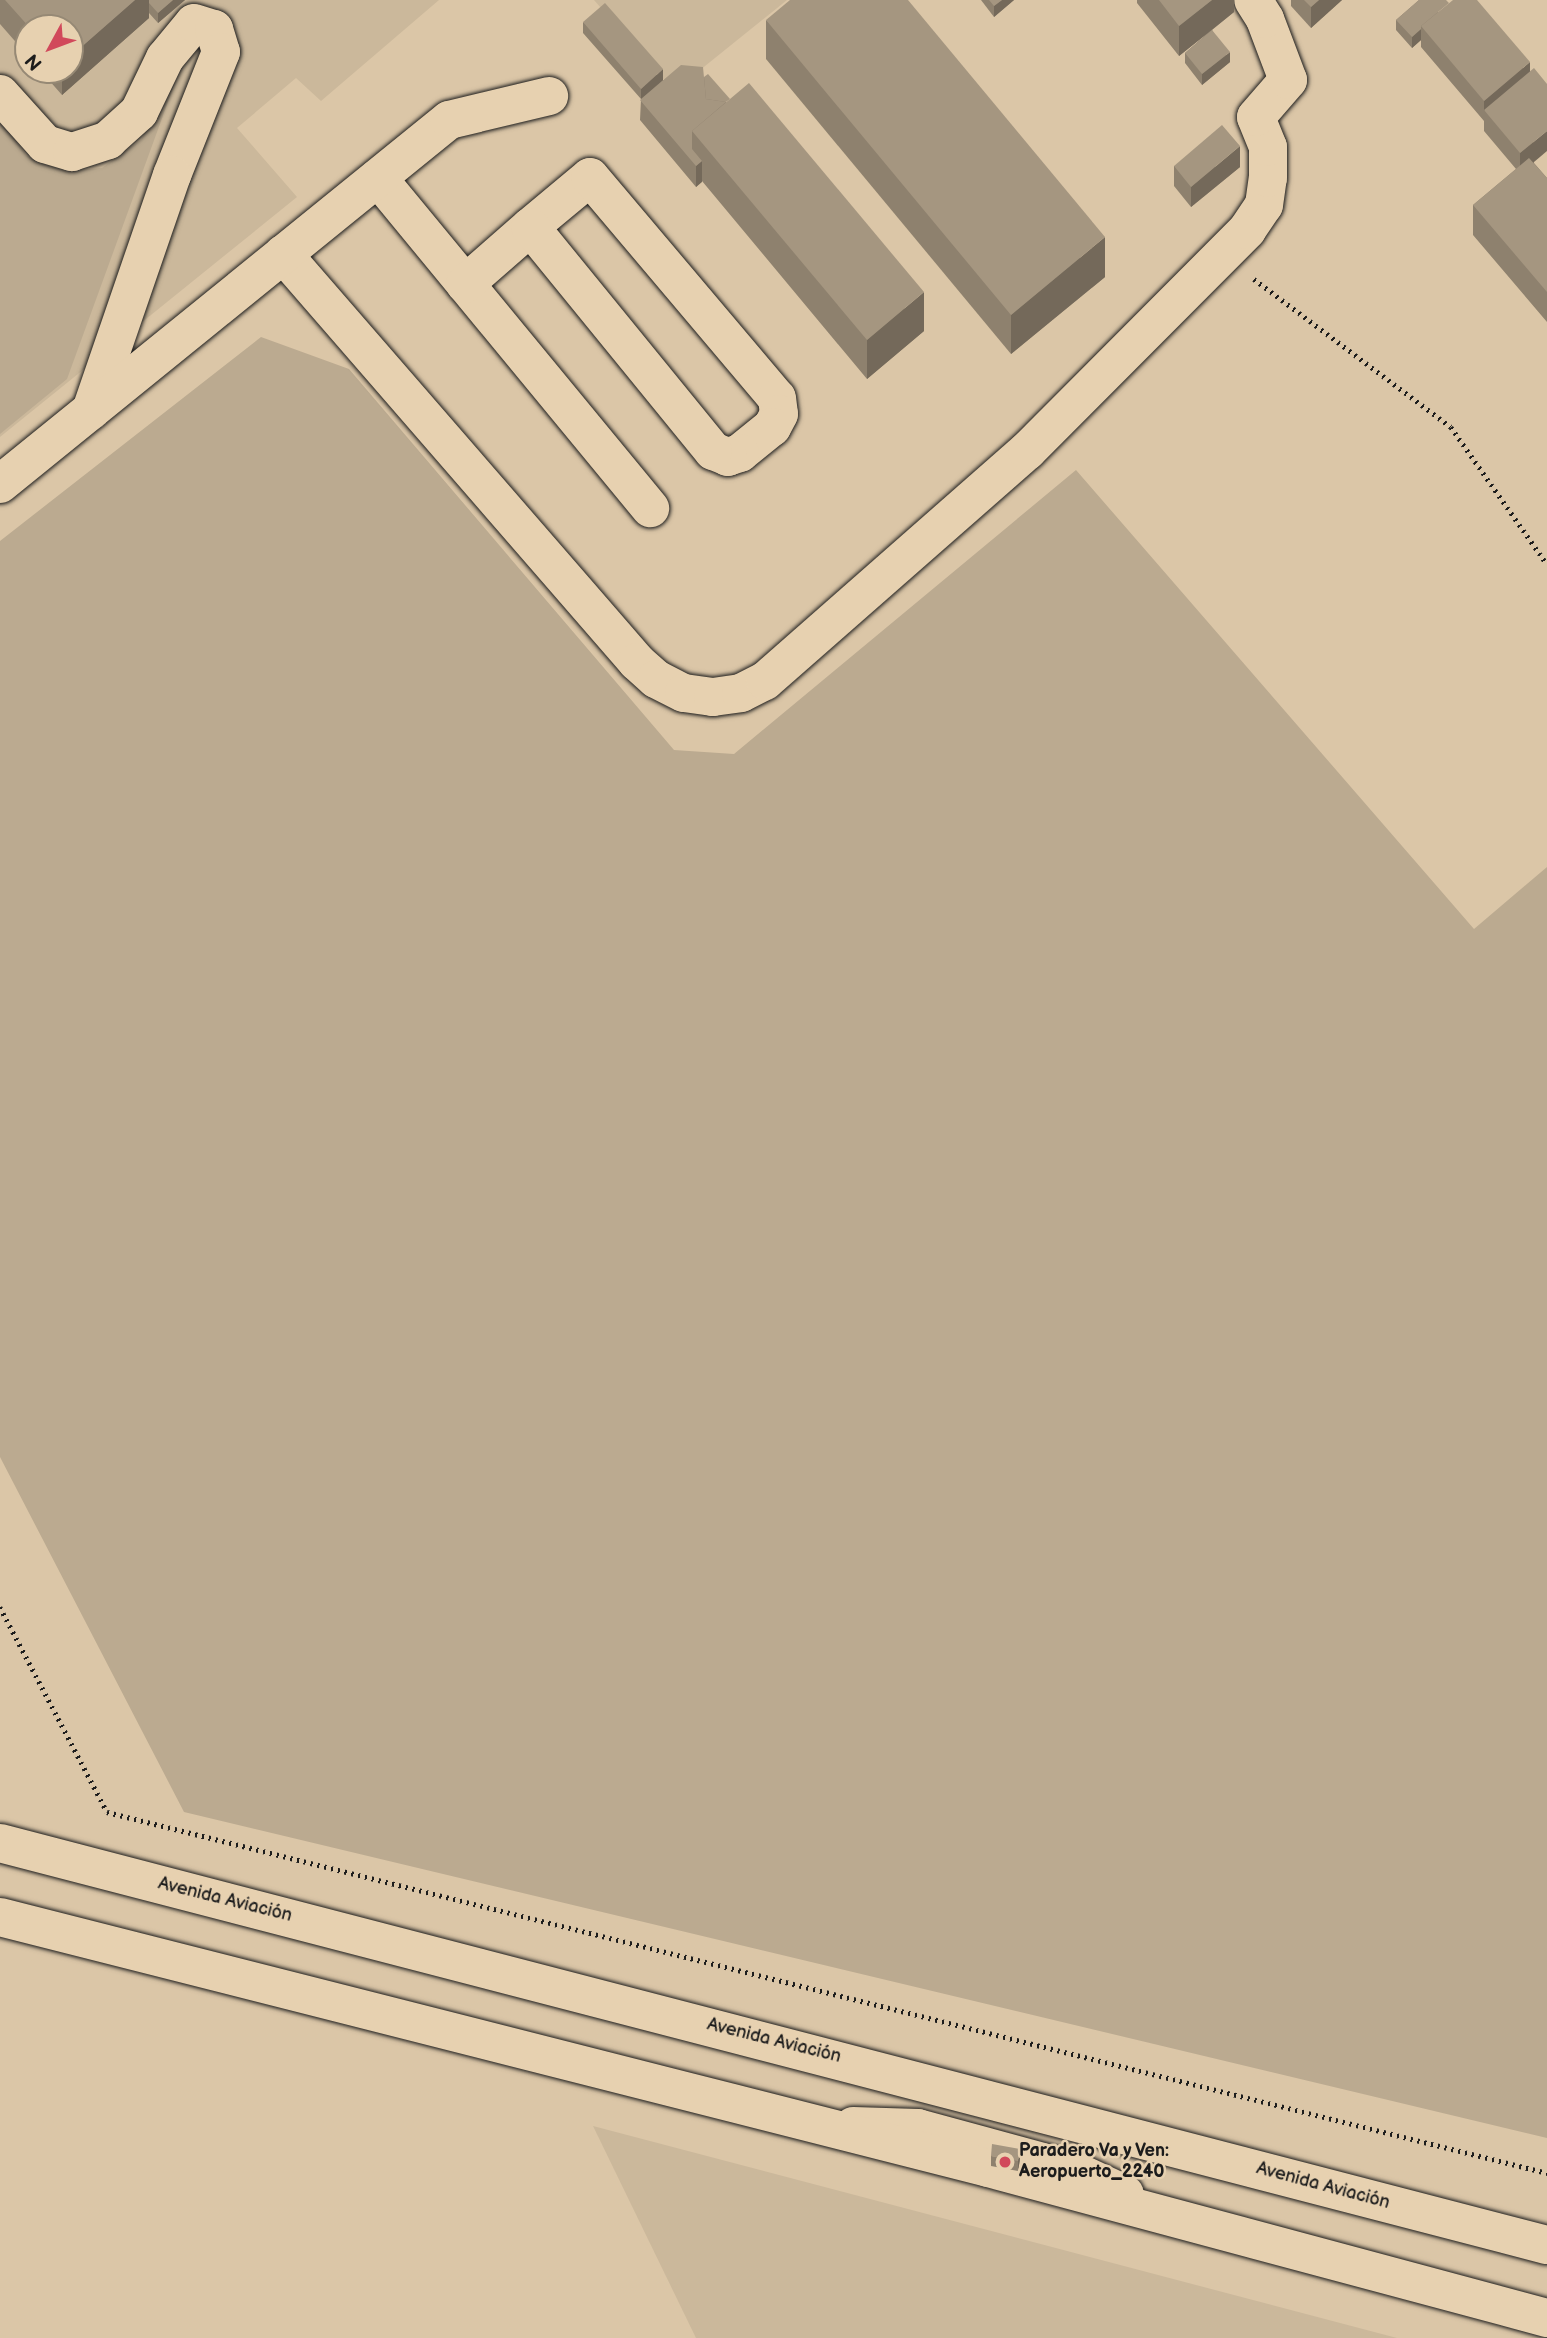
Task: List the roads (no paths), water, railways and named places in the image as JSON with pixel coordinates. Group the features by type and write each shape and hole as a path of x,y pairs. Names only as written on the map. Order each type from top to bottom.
{"main road":[{"path":"283,254 637,662 656,679 684,694 713,697 741,693 774,673 1027,451 1223,255 1264,205 1268,147 1256,117 1288,80 1265,19 1253,0"},
{"path":"0,93 45,144 72,152 108,139 139,113 165,58 194,23 214,29 221,52 172,175 91,410"},
{"path":"0,484 449,120 549,96"},
{"path":"465,284 530,227 590,177 777,398 779,414 772,427 740,453 728,457 713,451 530,227"},
{"path":"378,178 650,508"},
{"name":"Avenida Aviación","path":"0,1843 1547,2245"},
{"path":"0,1917 828,2127 1547,2318"}],"place":[{"name":"Paradero Va y Ven: Aeropuerto_2240","path":"1005,2162"}]}
